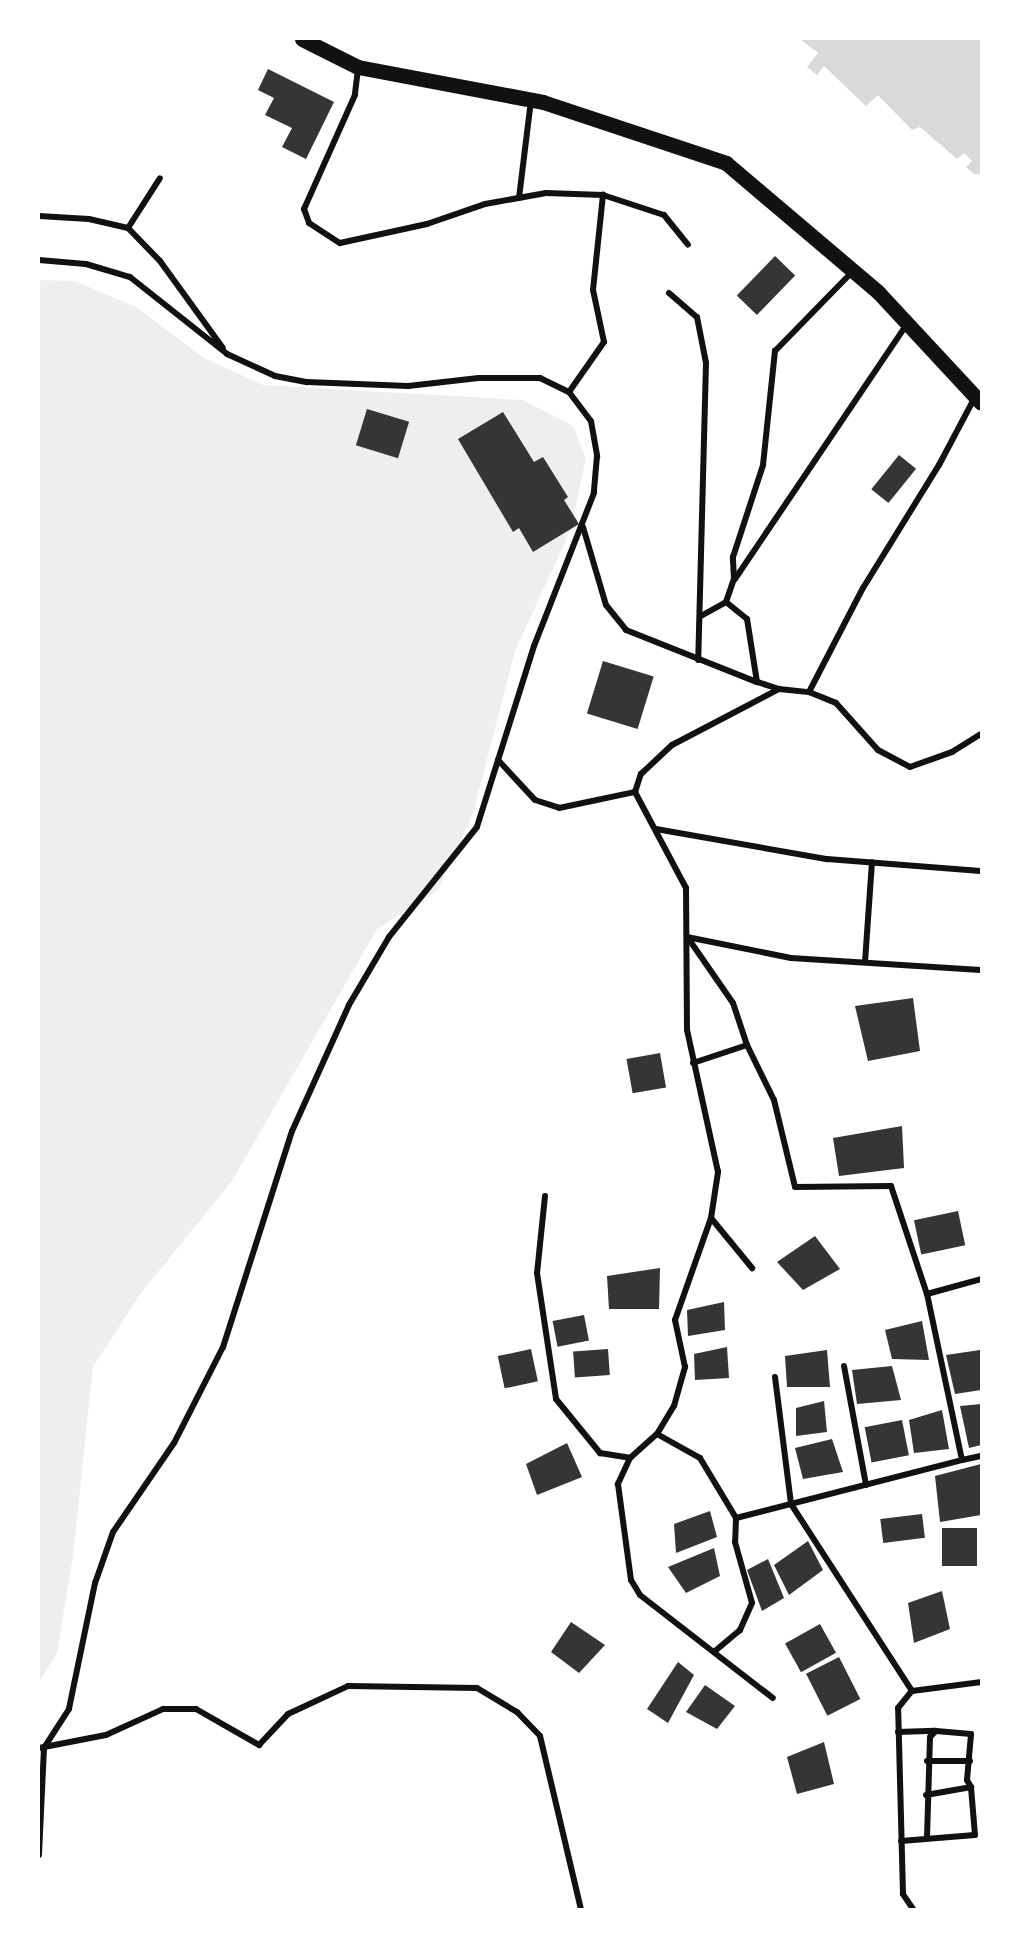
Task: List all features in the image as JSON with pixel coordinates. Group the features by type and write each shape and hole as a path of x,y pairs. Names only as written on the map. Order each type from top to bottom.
{"main road":[{"path":"302,39 358,67 531,99 726,163 853,271 980,400"}],"street":[{"path":"358,67 355,95 304,209 309,223 340,243 546,193 603,195 664,215 688,245"},
{"path":"519,198 531,99"},
{"path":"128,228 160,178"},
{"path":"569,392 604,342 593,290 603,195"},
{"path":"39,216 88,219 128,228 159,261 227,354"},
{"path":"39,260 86,264 130,277 227,354 275,376 307,382 408,386 479,378 540,378 569,392 591,421 597,456 594,493 534,646 477,827 389,937 350,1005 292,1131 223,1347 174,1443 113,1532 95,1583 69,1709 41,1748 39,1855"},
{"path":"734,579 733,557 763,465 775,351 853,271"},
{"path":"669,293 697,317 706,363 698,660"},
{"path":"700,616 726,602 734,579 907,324"},
{"path":"809,692 862,588 980,400"},
{"path":"583,525 606,605 626,630 757,682 779,689 809,692 836,703 878,750 910,767 952,752 981,734"},
{"path":"726,602 747,619 757,682"},
{"path":"773,1698 640,1595 631,1580 618,1484 630,1458 657,1434 674,1406 685,1367 675,1320 711,1218 718,1172 687,1030 686,888 635,792 641,774 672,745 779,689"},
{"path":"498,760 535,800 559,808 635,792"},
{"path":"656,829 827,859 981,870"},
{"path":"864,962 872,862"},
{"path":"687,937 791,958 981,970"},
{"path":"687,937 733,1003 747,1045 774,1100 795,1187 891,1186 927,1294 962,1460"},
{"path":"693,1063 747,1045"},
{"path":"545,1196 537,1273 556,1399 600,1453 630,1458"},
{"path":"711,1218 752,1268"},
{"path":"927,1294 981,1279"},
{"path":"844,1366 866,1485"},
{"path":"774,1377 791,1504 912,1691"},
{"path":"657,1434 700,1458 736,1518 735,1542 752,1603 740,1630 715,1651"},
{"path":"736,1518 981,1455"},
{"path":"913,1909 903,1894 898,1708 912,1691 981,1682"},
{"path":"41,1748 106,1735 163,1709 196,1709 259,1745 288,1714 348,1686 477,1688 517,1712 540,1736 581,1909"},
{"path":"898,1731 971,1734 967,1780 971,1787 975,1835 901,1841"},
{"path":"927,1838 927,1795 931,1780 927,1761 930,1737 936,1731"},
{"path":"927,1761 970,1761"},
{"path":"927,1795 971,1787"}],"shaded area":[{"path":"800,39 981,39 981,174 974,174 966,167 972,161 964,153 957,159 920,127 912,130 878,95 866,106 824,66 817,75 807,67 818,53"},
{"path":"39,280 75,281 136,307 204,358 263,385 523,400 573,426 586,458 571,529 515,651 473,814 438,890 377,929 232,1181 141,1293 93,1367 73,1556 57,1653 39,1682"}],"building":[{"path":"268,69 334,102 306,159 282,147 292,128 265,115 274,98 258,90"},
{"path":"775,256 795,275 757,315 737,296"},
{"path":"367,409 409,422 398,458 356,445"},
{"path":"503,412 534,462 543,457 568,497 564,500 579,524 533,552 519,528 513,532 458,439"},
{"path":"899,455 916,469 888,503 871,489"},
{"path":"603,661 654,676 638,729 587,714"},
{"path":"913,998 920,1051 868,1061 855,1006"},
{"path":"660,1053 666,1087 633,1093 627,1059"},
{"path":"902,1126 904,1168 839,1176 833,1138"},
{"path":"958,1211 965,1245 921,1255 914,1220"},
{"path":"815,1236 840,1269 803,1290 777,1262"},
{"path":"660,1268 659,1309 609,1309 607,1276"},
{"path":"724,1302 725,1330 688,1336 687,1310"},
{"path":"584,1315 589,1341 558,1347 553,1321"},
{"path":"922,1321 929,1360 892,1359 885,1330"},
{"path":"727,1347 729,1378 695,1380 694,1354"},
{"path":"531,1349 538,1381 505,1388 498,1356"},
{"path":"608,1349 610,1375 575,1377 573,1351"},
{"path":"827,1350 830,1387 787,1387 785,1356"},
{"path":"980,1350 981,1390 955,1394 946,1355"},
{"path":"892,1366 901,1400 857,1404 852,1370"},
{"path":"824,1401 827,1432 796,1436 796,1408"},
{"path":"981,1404 981,1445 969,1448 960,1406"},
{"path":"942,1410 949,1449 914,1453 909,1420"},
{"path":"902,1420 909,1455 872,1463 865,1427"},
{"path":"832,1439 843,1472 803,1479 795,1448"},
{"path":"567,1443 582,1477 537,1495 526,1464"},
{"path":"981,1464 981,1515 940,1522 935,1476"},
{"path":"710,1511 717,1537 676,1553 674,1524"},
{"path":"922,1514 925,1538 883,1543 880,1519"},
{"path":"942,1528 977,1528 977,1566 942,1566"},
{"path":"808,1541 823,1570 789,1595 774,1565"},
{"path":"714,1548 720,1576 686,1593 668,1567"},
{"path":"768,1559 784,1598 762,1611 747,1570"},
{"path":"942,1591 950,1629 914,1643 908,1603"},
{"path":"571,1622 605,1645 579,1673 551,1652"},
{"path":"820,1624 836,1653 801,1672 785,1643"},
{"path":"839,1657 860,1699 827,1716 806,1674"},
{"path":"678,1662 694,1675 668,1723 647,1709"},
{"path":"705,1685 735,1706 717,1729 686,1712"},
{"path":"824,1742 834,1784 797,1794 787,1757"}]}
